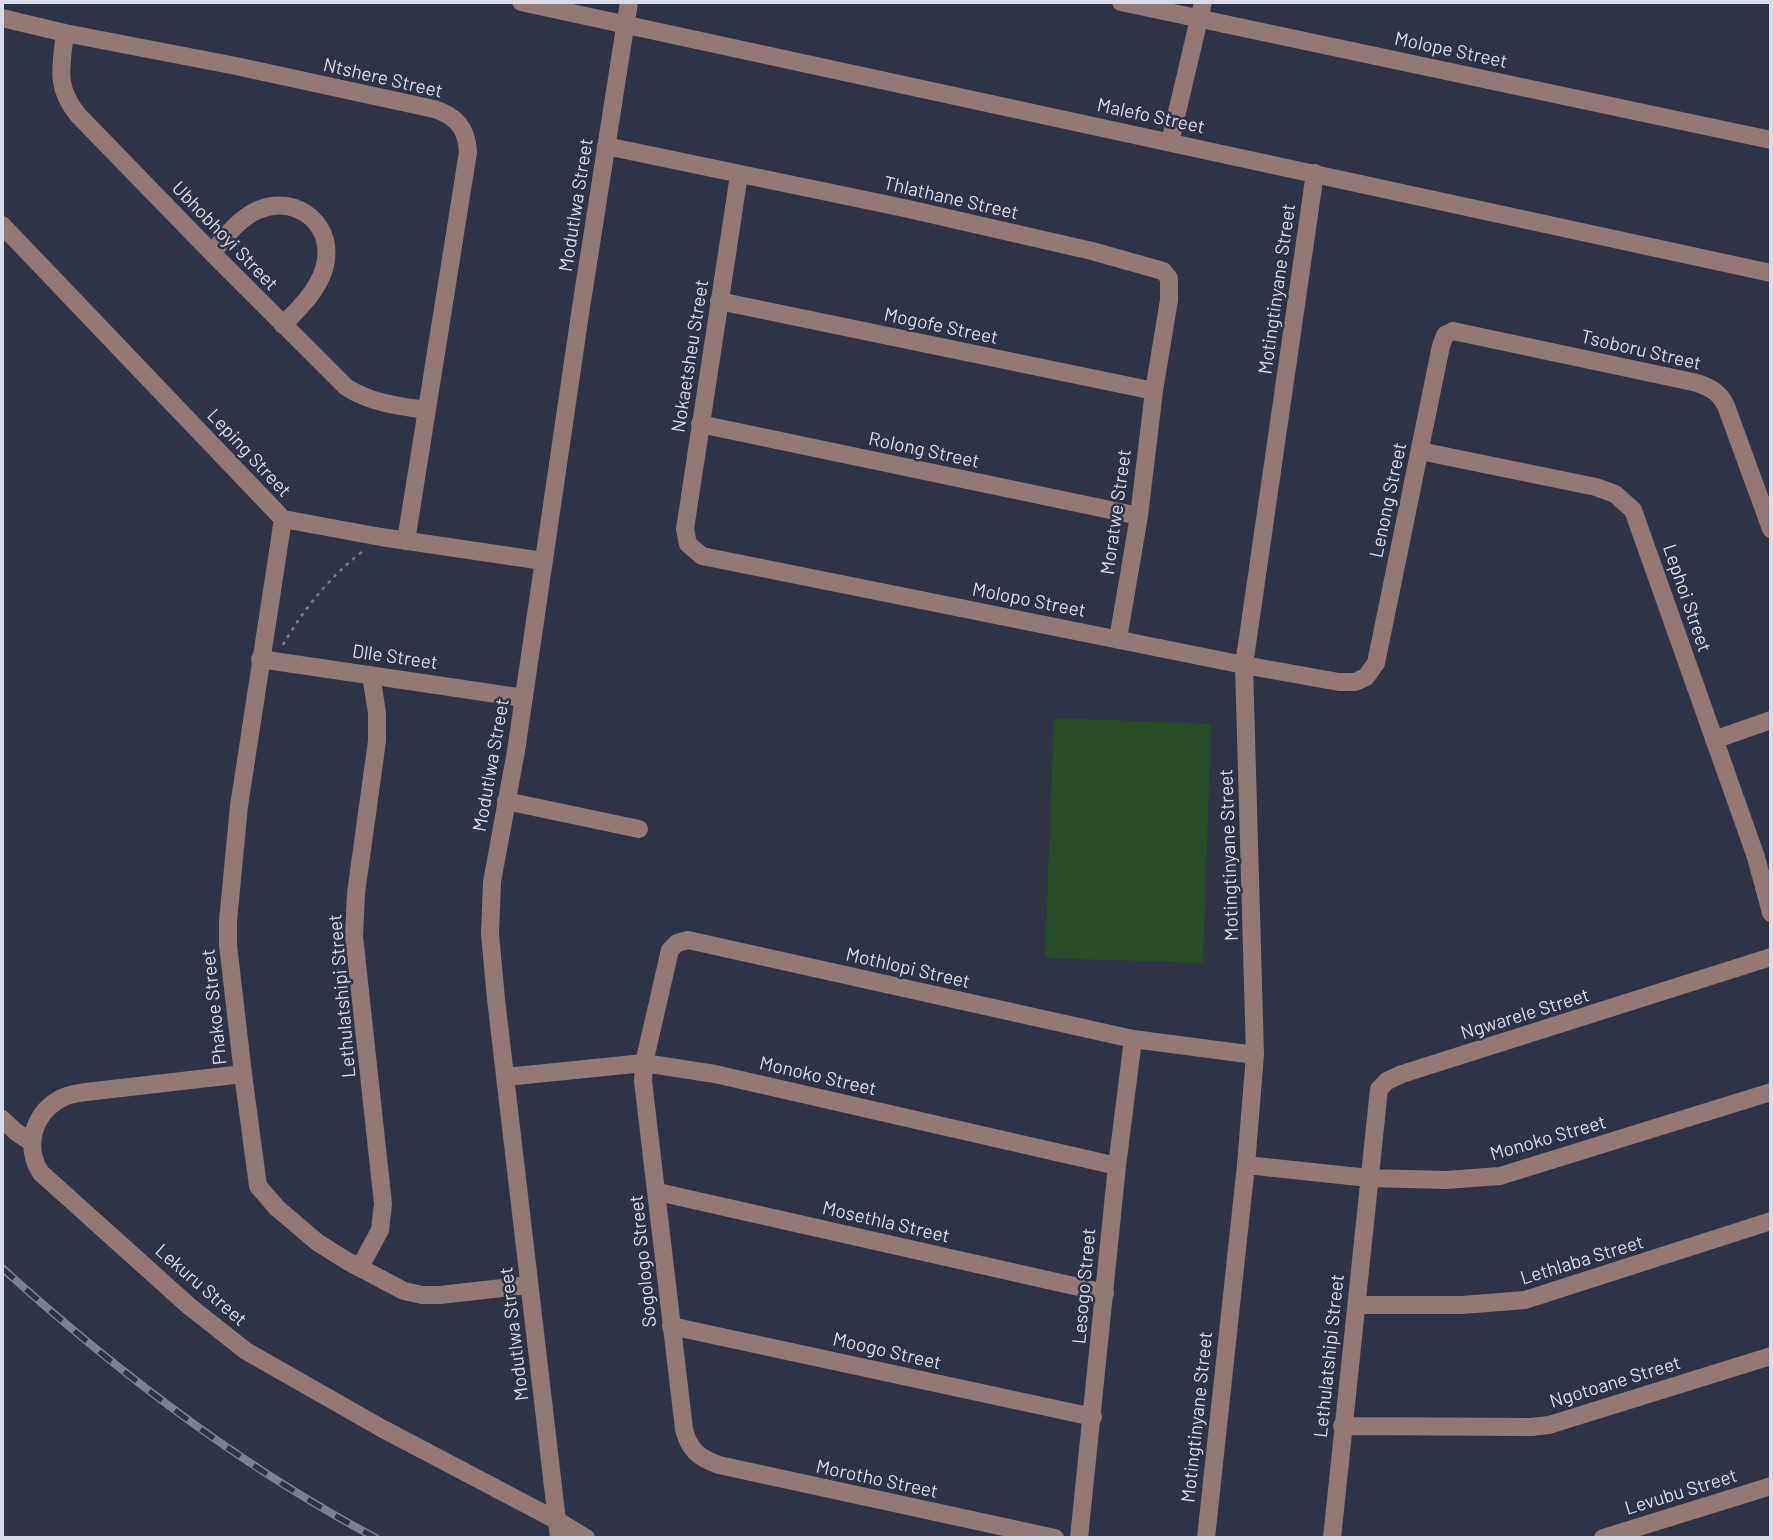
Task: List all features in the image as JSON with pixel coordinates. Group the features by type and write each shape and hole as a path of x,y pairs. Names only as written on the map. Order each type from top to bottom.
{"street":[{"name":"Malefo Street","path":"522,2 1771,273"},
{"name":"Modutlwa Street","path":"559,1529 489,934 492,882 524,698 629,2"},
{"name":"Molope Street","path":"1121,2 1201,10 1771,140"},
{"path":"1170,142 1201,10"},
{"name":"Ntshere Street","path":"2,18 434,109 450,116 461,125 468,152 406,541"},
{"name":"Ubhobhoyi Street","path":"65,33 60,78 61,88 70,104 212,253 353,392 382,403 426,410"},
{"name":"Thlathane Street","path":"606,146 904,208 1161,270 1169,278 1170,294 1154,391"},
{"name":"Motingtinyane Street","path":"1206,1538 1246,1165 1255,1055 1244,666 1315,173"},
{"name":"Nokaetsheu Street","path":"688,544 685,529 739,175"},
{"path":"212,253 247,216 269,206 280,205 297,209 316,221 326,238 325,267 312,293 283,325"},
{"name":"Leping Street","path":"2,225 283,519 381,537 543,561"},
{"name":"Mogofe Street","path":"719,301 1154,391"},
{"name":"Tsoboru Street","path":"1450,332 1458,331 1693,382 1712,389 1723,399 1726,406 1771,529"},
{"name":"Lenong Street","path":"1366,677 1373,669 1377,657 1441,346 1445,335 1450,332"},
{"name":"Moratwe Street","path":"1118,639 1139,516 1154,391"},
{"name":"Rolong Street","path":"700,424 1139,516"},
{"name":"Lephoi Street","path":"1420,451 1596,487 1622,499 1633,510 1714,740 1763,855 1771,913"},
{"name":"Phakoe Street","path":"283,519 266,660 239,806 228,905 228,945 256,1174 261,1191 317,1242 398,1288 422,1295 440,1295 529,1285"},
{"name":"Molopo Street","path":"688,544 696,553 709,558 1244,666 1339,682 1355,682 1366,677"},
{"name":"Dlle Street","path":"266,660 524,698"},
{"name":"Lethulatshipi Street","path":"360,1268 380,1230 383,1204 354,936 356,893 377,741 377,713 371,674"},
{"path":"1714,740 1771,720"},
{"path":"506,802 639,829"},
{"name":"Mothlopi Street","path":"644,1063 670,950 677,943 688,940 1133,1039 1255,1055"},
{"name":"Ngwarele Street","path":"1369,1178 1377,1094 1383,1085 1392,1079 1771,957"},
{"name":"Lesogo Street","path":"1079,1538 1117,1166 1133,1039"},
{"name":"Monoko Street","path":"506,1077 644,1063 715,1074 1117,1166"},
{"name":"Sogologo Street","path":"644,1063 647,1118 658,1192 684,1429 694,1452"},
{"path":"2,1119 31,1142 42,1115 63,1098 86,1092 243,1074"},
{"name":"Monoko Street","path":"1246,1165 1369,1178 1446,1180 1514,1174 1771,1092"},
{"name":"Lekuru Street","path":"31,1142 32,1156 41,1173 189,1306 246,1351 559,1529 586,1538"},
{"name":"Lethulatshipi Street","path":"1332,1538 1369,1178"},
{"name":"Mosethla Street","path":"658,1192 1105,1293"},
{"name":"Lethlaba Street","path":"1357,1305 1462,1305 1525,1300 1771,1222"},
{"name":"Moogo Street","path":"671,1326 1093,1417"},
{"name":"Ngotoane Street","path":"1342,1426 1549,1425 1771,1356"},
{"name":"Morotho Street","path":"694,1452 709,1461 755,1474 1055,1538"},
{"name":"Levubu Street","path":"1603,1538 1771,1486"}],"path":[{"path":"266,660 334,575 381,537"}],"green space":[{"path":"1054,718 1211,724 1203,963 1045,958"}],"railway":[{"path":"2,1268 89,1344 181,1415 276,1480 376,1538"}]}
